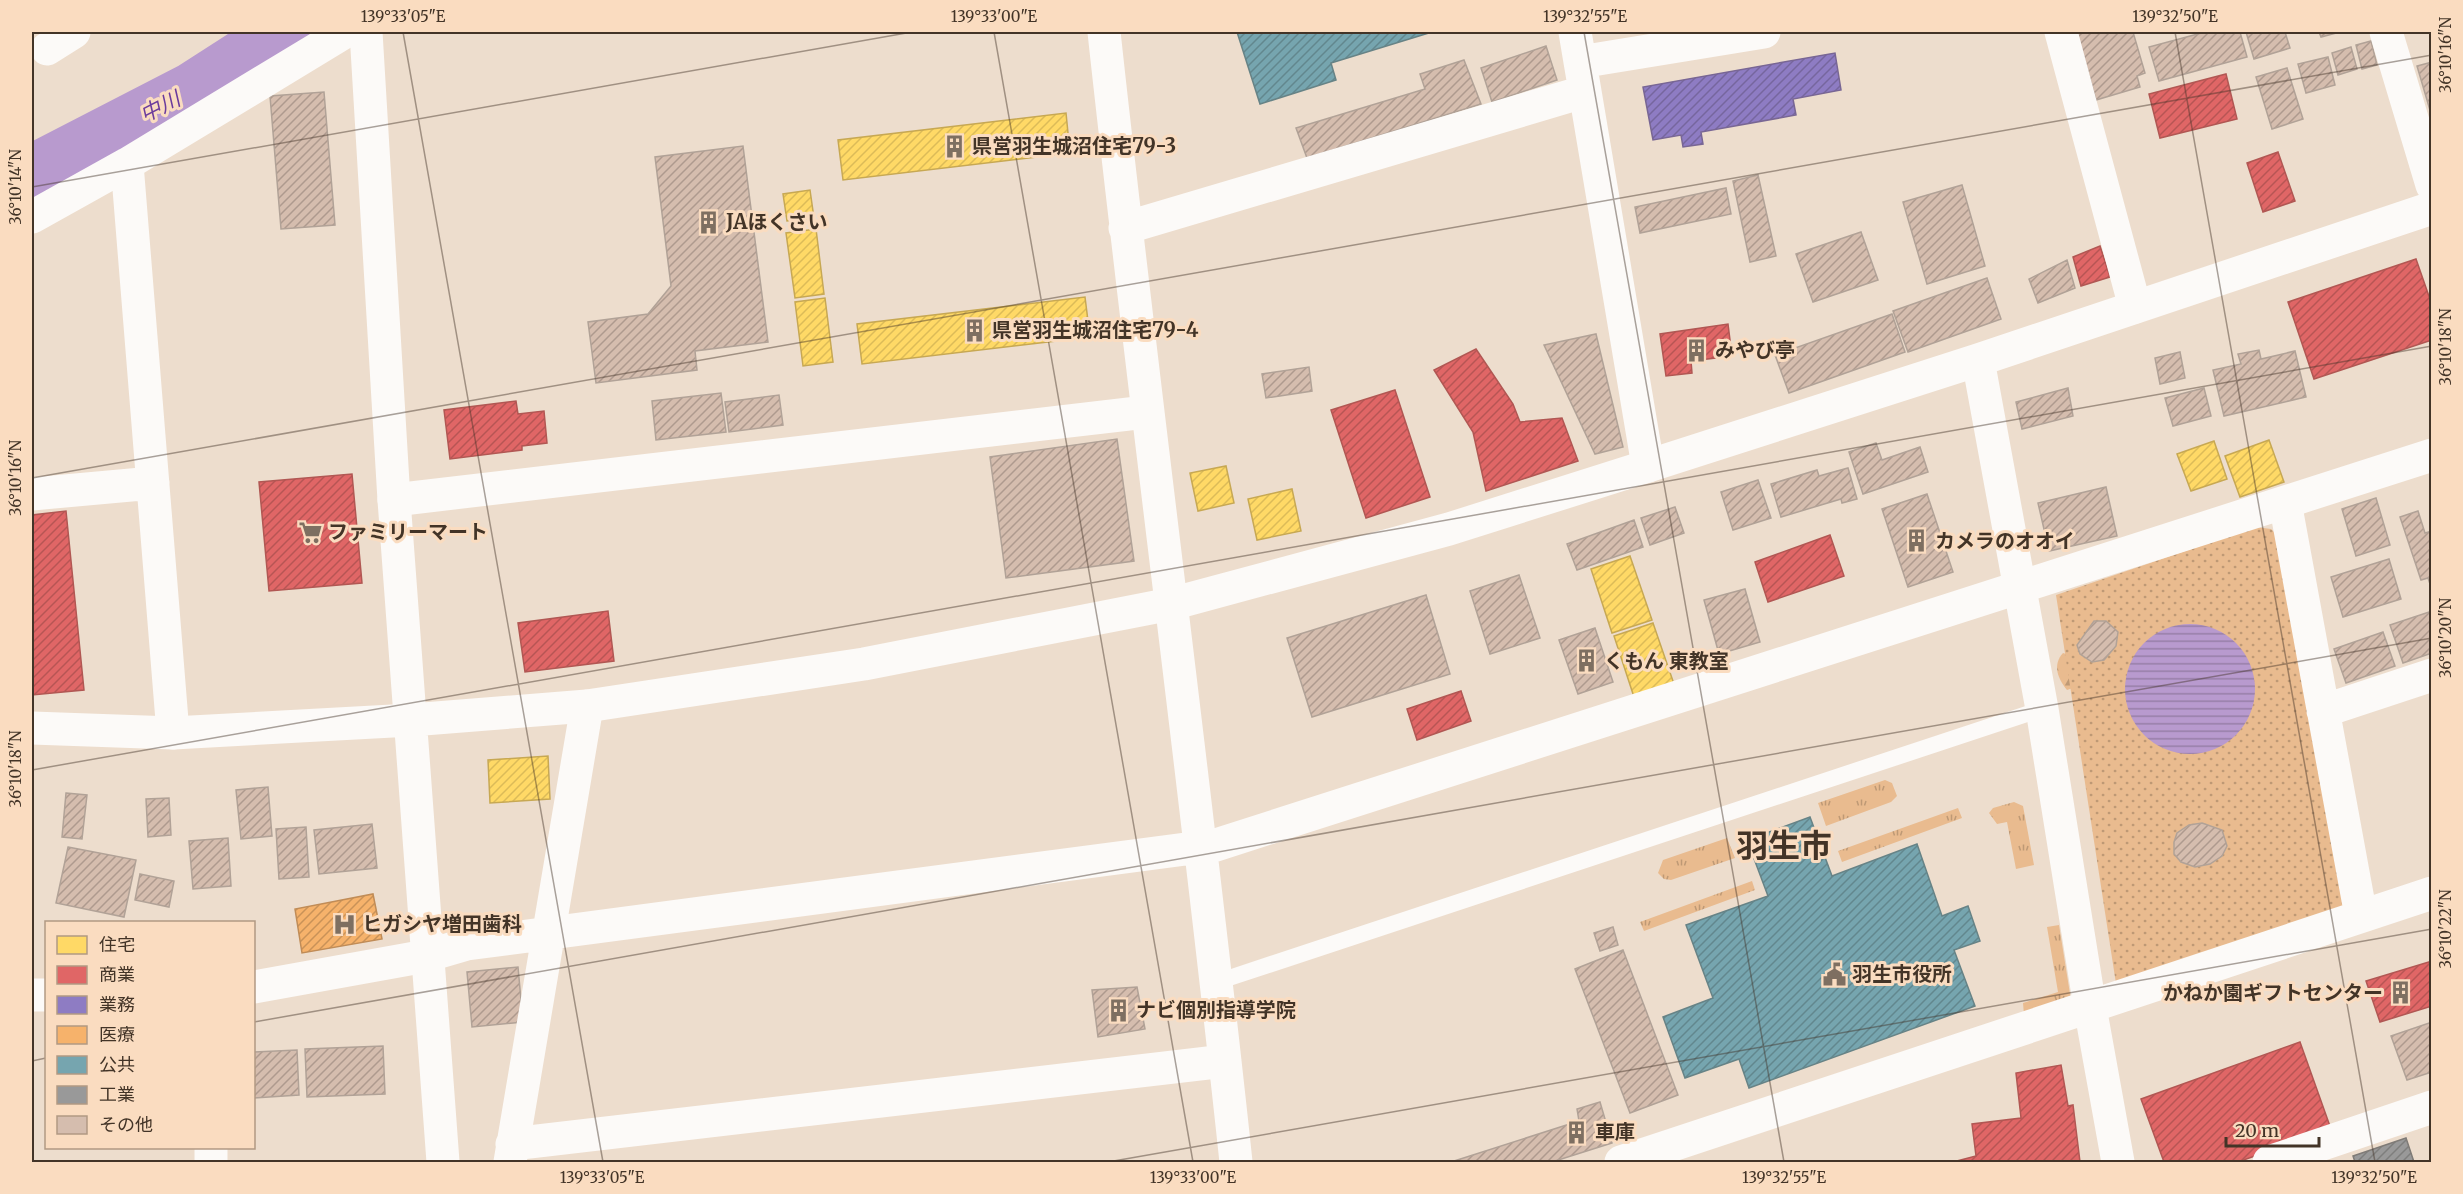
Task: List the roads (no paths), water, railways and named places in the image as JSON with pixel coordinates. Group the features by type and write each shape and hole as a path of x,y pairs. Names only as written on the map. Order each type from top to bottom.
{"street":[{"path":"47,49 74,32"},
{"path":"32,217 127,165 345,32"},
{"path":"366,32 394,500 426,956 444,1162"},
{"path":"1104,32 1146,412 1217,982 1236,1162"},
{"path":"1125,228 1579,62 1764,32"},
{"path":"2061,32 2135,307"},
{"path":"2386,32 2432,185"},
{"path":"1579,62 1648,466"},
{"path":"127,165 173,733"},
{"path":"32,728 173,733 411,720 587,706 864,664 1171,604 1427,535 1648,466 1978,360 2432,208"},
{"path":"1978,360 2042,709 2090,1007 2118,1162"},
{"path":"394,500 1146,412"},
{"path":"255,987 426,956 467,944 1216,845 2018,586 2432,456"},
{"path":"32,494 153,483"},
{"path":"2284,502 2361,916"},
{"path":"2324,711 2432,675"},
{"path":"587,706 511,1154 1225,1061"},
{"path":"1621,1162 2432,893"},
{"path":"2270,1162 2432,1107"}],"lane":[{"path":"1217,982 2042,709"}],"waterway":[{"name":"中川","path":"32,173 191,91 283,32"}],"place":[{"name":"県営羽生城沼住宅79-3","path":"954,146"},
{"name":"JAほくさい","path":"708,222"},
{"name":"県営羽生城沼住宅79-4","path":"974,330"},
{"name":"みやび亭","path":"1697,350"},
{"name":"ファミリーマート","path":"310,532"},
{"name":"カメラのオオイ","path":"1917,541"},
{"name":"くもん 東教室","path":"1586,661"},
{"name":"ヒガシヤ増田歯科","path":"344,924"},
{"name":"羽生市役所","path":"1834,974"},
{"name":"かねか園ギフトセンター","path":"2401,993"},
{"name":"ナビ個別指導学院","path":"1118,1010"},
{"name":"車庫","path":"1577,1132"}],"district":[{"name":"羽生市","path":"1784,846"}]}
